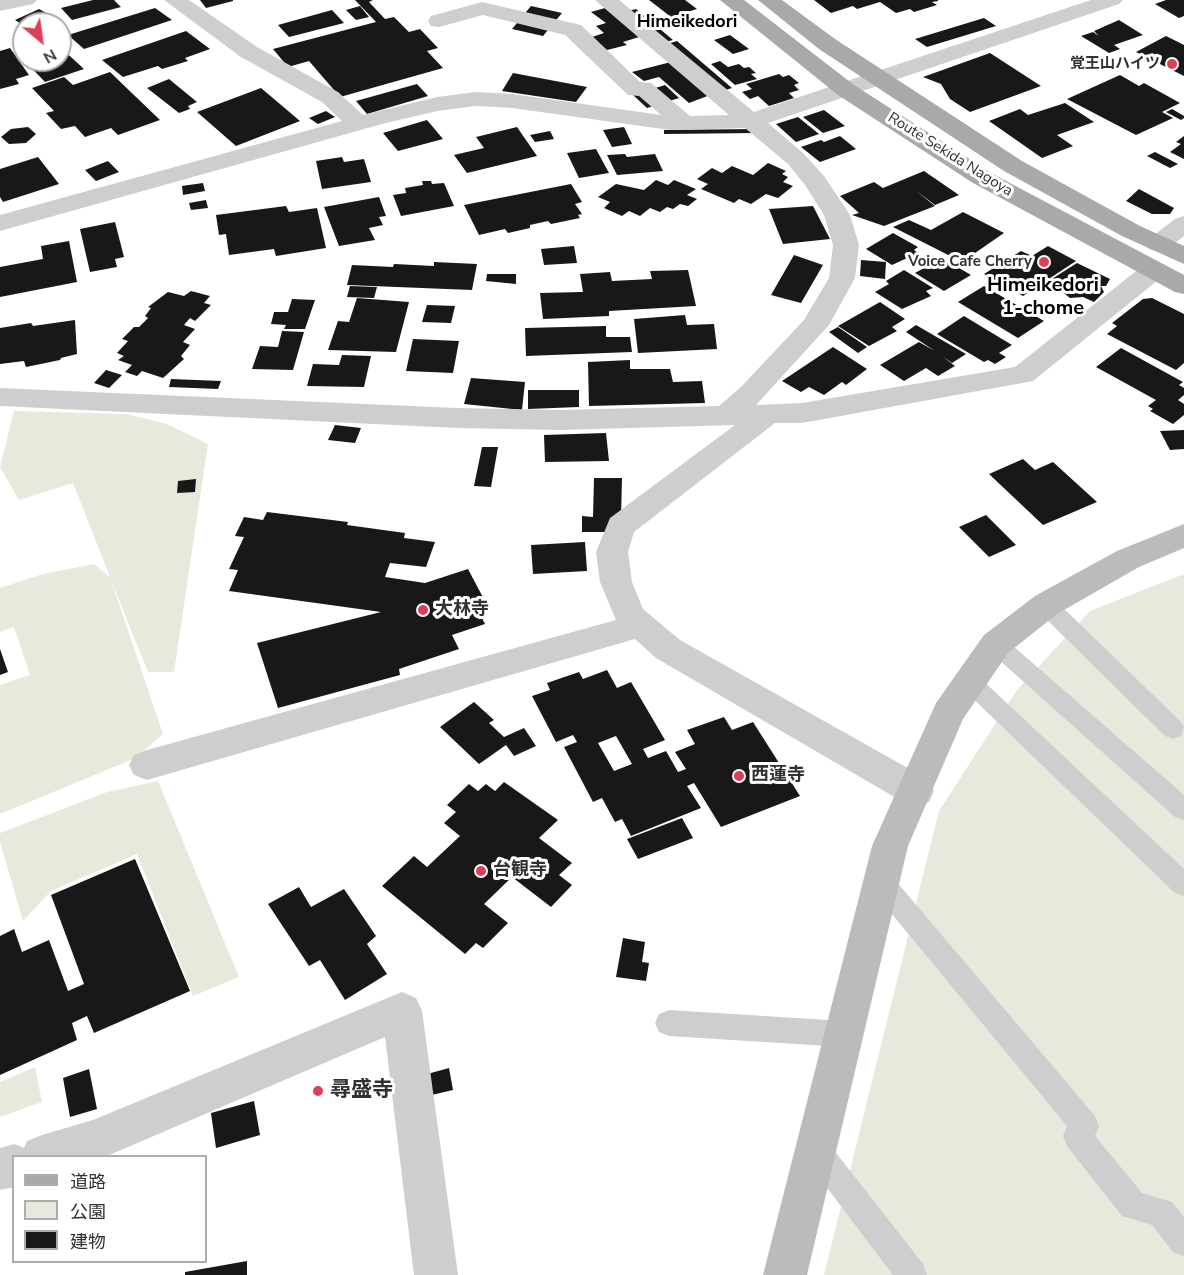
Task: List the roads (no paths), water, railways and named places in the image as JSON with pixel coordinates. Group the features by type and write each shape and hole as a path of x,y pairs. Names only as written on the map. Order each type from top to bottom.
{"main road":[{"name":"Route Sekida Nagoya","path":"731,0 846,90 982,178 1156,257 1184,256"},
{"name":"Route Sekida Nagoya","path":"769,0 827,44 1156,257 1184,286"}],"street":[{"path":"0,5 26,0"},
{"path":"176,0 249,52 330,97 358,123"},
{"path":"606,0 796,159 815,181 837,215 846,245 842,278 815,325 751,393 726,415"},
{"path":"0,223 358,123 437,104 476,99 512,101 670,123 752,120 881,79 1112,0"},
{"path":"439,21 482,8 573,30 636,90 643,88 684,122"},
{"path":"0,396 457,418 561,420 802,413 1023,375 1156,257 1184,224"},
{"path":"768,414 621,526 612,552 616,582 630,616 668,649 916,791"},
{"path":"785,1275 890,846 916,791 948,713 996,645 1046,605 1128,559 1184,535"},
{"path":"147,765 642,625"},
{"path":"45,1155 94,1141 402,1011 436,1275"}],"lane":[{"path":"1046,605 1173,729"},
{"path":"996,645 1184,810"},
{"path":"970,682 1184,885"},
{"path":"881,882 1085,1126 1077,1136 1133,1205 1161,1213 1184,1241"},
{"path":"669,1023 844,1034"},
{"path":"816,1150 912,1275"}],"place":[{"name":"覚王山ハイツ","path":"1172,64"},
{"name":"Voice Cafe Cherry","path":"1044,262"},
{"name":"大林寺","path":"423,610"},
{"name":"西蓮寺","path":"739,776"},
{"name":"台観寺","path":"481,871"},
{"name":"尋盛寺","path":"318,1091"}],"district":[{"name":"Himeikedori","path":"687,23"},
{"name":"Himeikedori 1-chome","path":"1043,298"}]}
